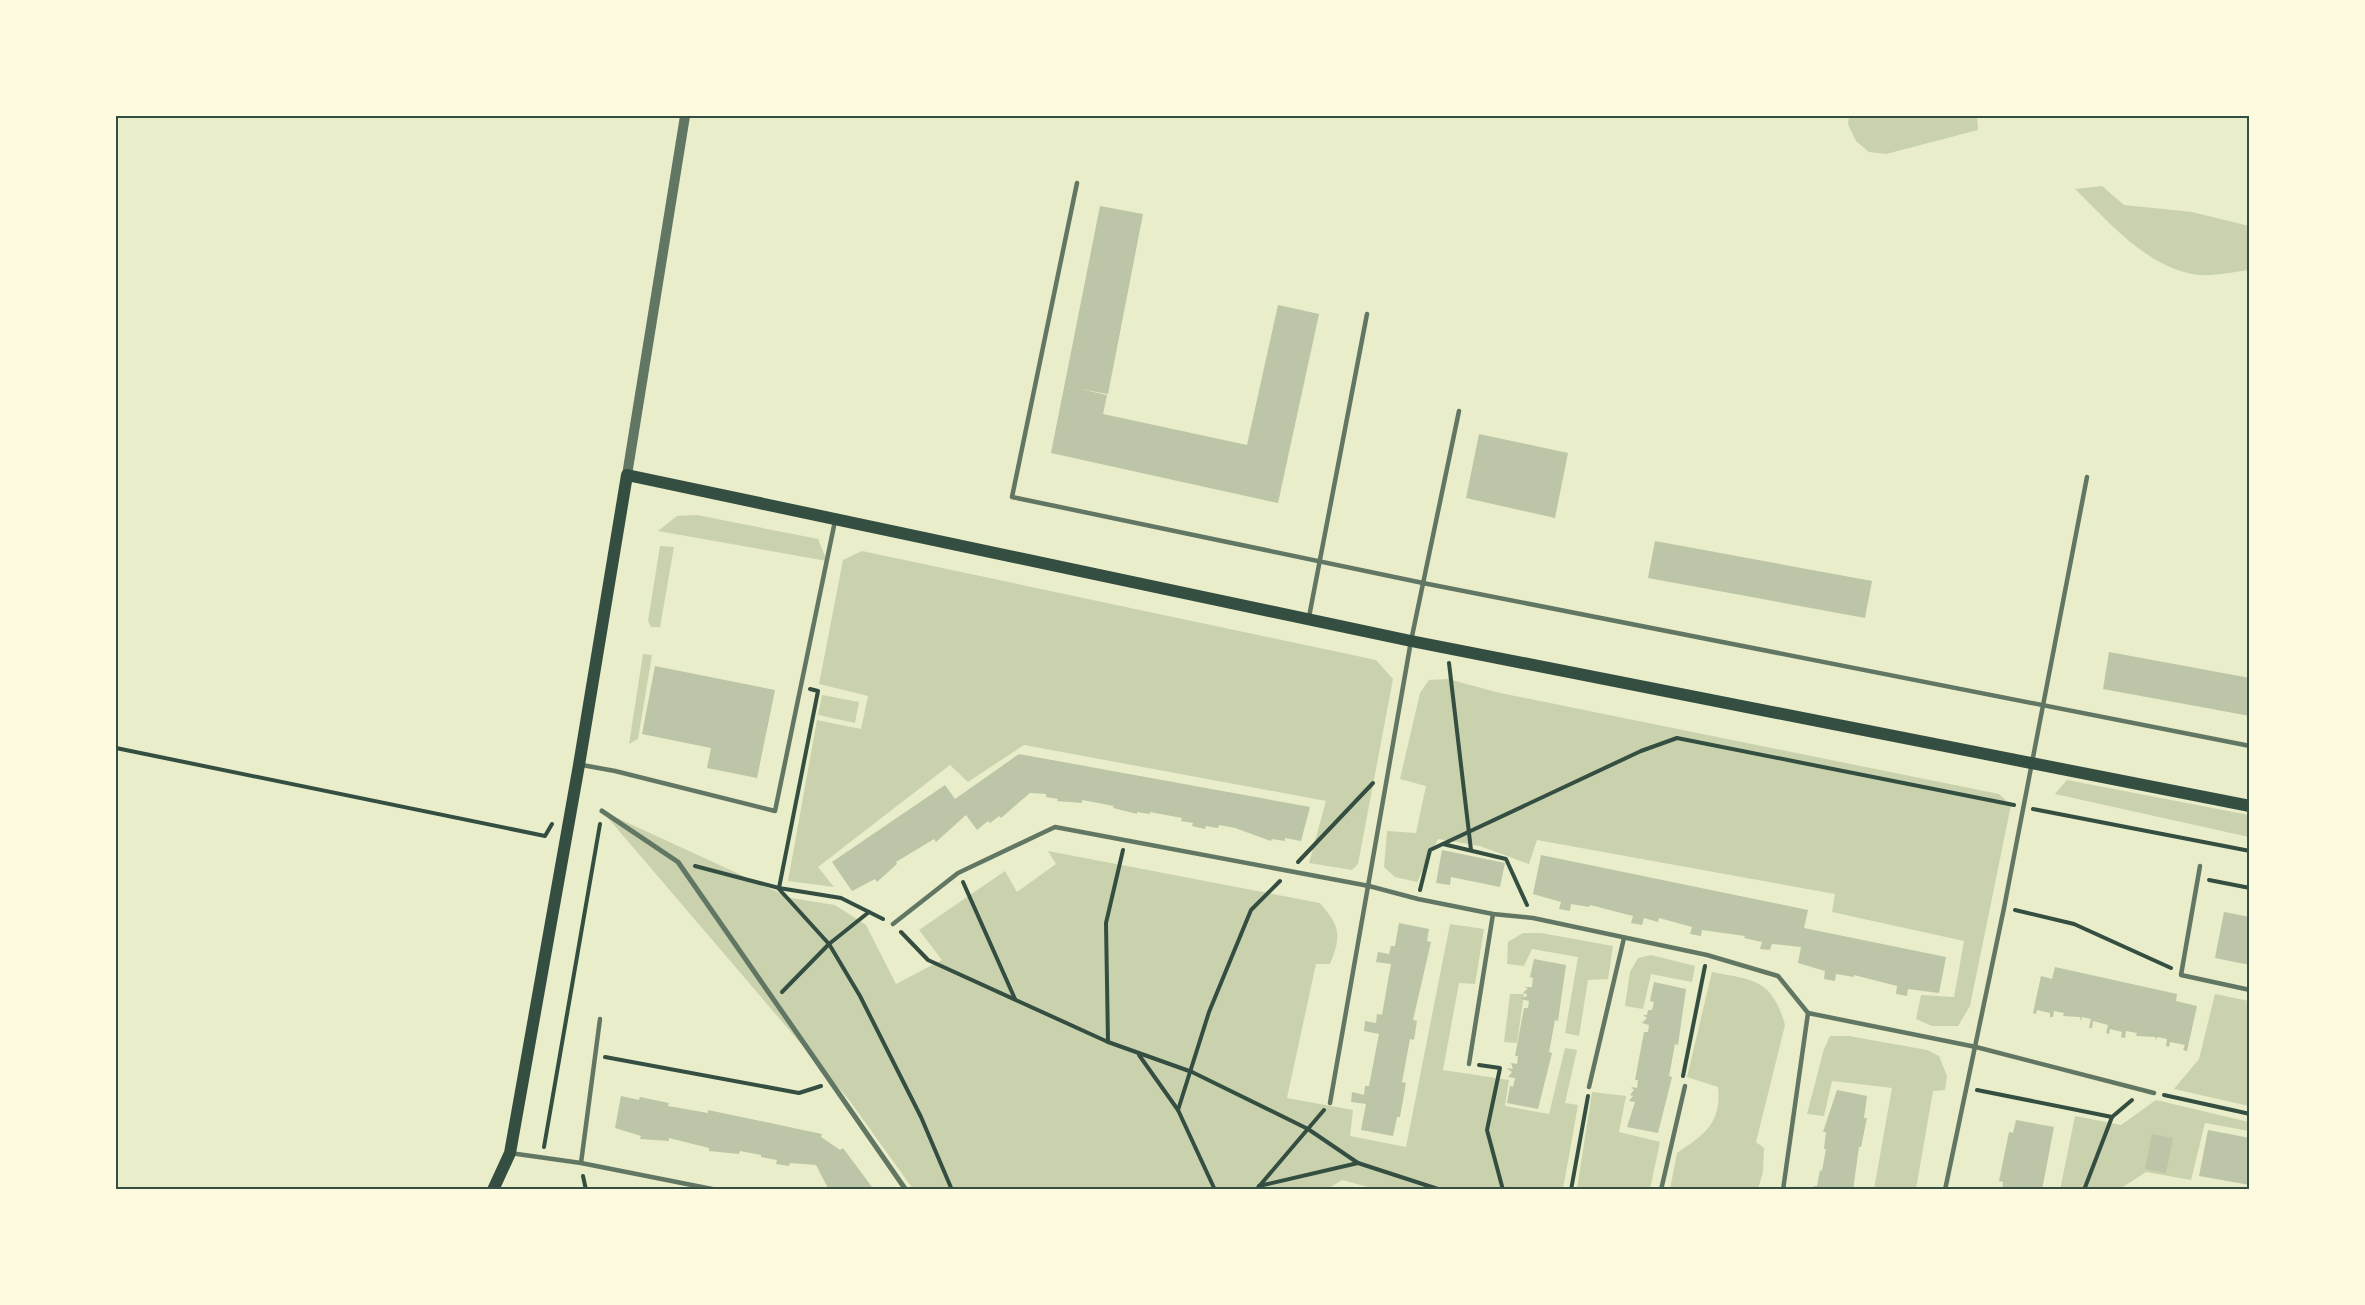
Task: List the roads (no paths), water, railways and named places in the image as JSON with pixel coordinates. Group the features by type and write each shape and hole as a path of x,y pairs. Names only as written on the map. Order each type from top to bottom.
{"main road":[{"path":"493,1190 510,1153 579,765 627,475 835,521 1447,648 2250,806"}],"street":[{"path":"627,475 685,116"},
{"path":"602,811 678,862 906,1190"}],"lane":[{"path":"1077,183 1012,497 1423,583 2250,746"},
{"path":"1308,619 1367,314"},
{"path":"1330,1103 1411,640 1460,411"},
{"path":"1945,1190 2004,908 2087,477"},
{"path":"579,765 615,771 775,811 803,687 815,608 835,521"},
{"path":"893,924 958,873 1055,827 1369,886 1418,899 1493,914 1533,918 1707,955 1778,976 1808,1013 1976,1047 2154,1093"},
{"path":"2200,866 2181,975 2250,990"},
{"path":"1469,1064 1493,914"},
{"path":"1589,1087 1624,938"},
{"path":"1783,1190 1808,1013"},
{"path":"581,1163 600,1020"},
{"path":"1661,1190 1685,1086"},
{"path":"510,1153 581,1163 717,1190"}]}
